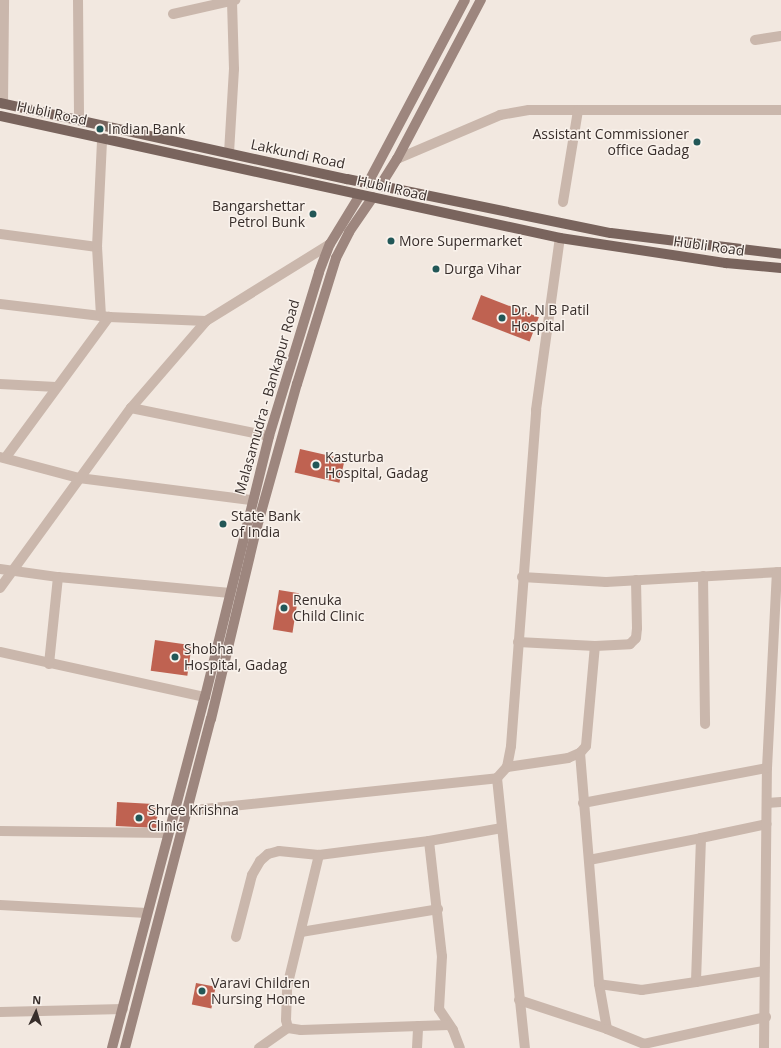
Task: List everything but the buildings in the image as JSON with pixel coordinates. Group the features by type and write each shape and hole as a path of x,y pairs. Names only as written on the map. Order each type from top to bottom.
{"main road":[{"path":"368,183 407,113 465,0"},
{"path":"125,1048 185,811 211,719 255,534 297,384 336,258 349,232 373,198 397,159 480,0"},
{"name":"Lakkundi Road","path":"2,103 380,186 612,233 781,254"},
{"name":"Hubli Road","path":"0,116 560,238 726,263 781,268"},
{"name":"Malasamudra - Bankapur Road","path":"112,1048 205,697 252,500 311,294 330,244 368,183"}],"street":[{"path":"2,103 4,0"},
{"path":"78,0 79,120"},
{"path":"173,14 233,0 234,69 228,153"},
{"path":"756,40 781,36"},
{"path":"397,159 500,115 529,110 781,110"},
{"path":"563,202 578,110"},
{"path":"102,139 97,247 105,316 56,387 3,457 79,478 252,500"},
{"path":"0,234 97,247"},
{"path":"525,1048 498,778 507,767 511,746 522,577 536,410 560,238"},
{"path":"0,588 10,571 131,408 206,321 330,244"},
{"path":"0,304 105,316 206,321"},
{"path":"0,311 14,306"},
{"path":"0,384 56,387"},
{"path":"131,408 270,436"},
{"path":"0,569 58,577 230,593"},
{"path":"522,577 606,582 779,572 767,768 764,971 766,1017 764,1048"},
{"path":"703,576 705,724"},
{"path":"49,664 58,577"},
{"path":"518,642 595,646 623,646 630,644 636,638 636,580"},
{"path":"595,646 588,737 580,754 582,803 589,860 599,984 607,1029"},
{"path":"0,652 49,664 205,697"},
{"path":"507,767 568,758 580,754"},
{"path":"582,803 767,768"},
{"path":"185,811 498,778"},
{"path":"767,803 781,802"},
{"path":"589,860 767,824"},
{"path":"236,937 252,875 260,861 268,854 279,851 319,854 429,841 502,828"},
{"path":"0,831 168,833"},
{"path":"696,982 701,838"},
{"path":"429,841 442,956 439,1009 449,1025 460,1048"},
{"path":"288,1028 286,1020 287,986 319,854"},
{"path":"0,904 148,913"},
{"path":"301,932 438,910"},
{"path":"599,984 642,990 764,971"},
{"path":"519,1000 607,1029 644,1044 766,1017"},
{"path":"0,1012 122,1009"},
{"path":"259,1048 288,1028 301,1030 449,1025"},
{"path":"417,1048 418,1026"}],"place":[{"name":"Indian Bank","path":"100,129"},
{"name":"Assistant Commissioner office Gadag","path":"697,142"},
{"name":"Bangarshettar Petrol Bunk","path":"313,214"},
{"name":"More Supermarket","path":"391,241"},
{"name":"Durga Vihar","path":"436,269"},
{"name":"Dr. N B Patil Hospital","path":"502,318"},
{"name":"Kasturba Hospital, Gadag","path":"316,465"},
{"name":"State Bank of India","path":"223,524"},
{"name":"Renuka Child Clinic","path":"284,608"},
{"name":"Shobha Hospital, Gadag","path":"175,657"},
{"name":"Shree Krishna Clinic","path":"139,818"},
{"name":"Varavi Children Nursing Home","path":"202,991"}]}
